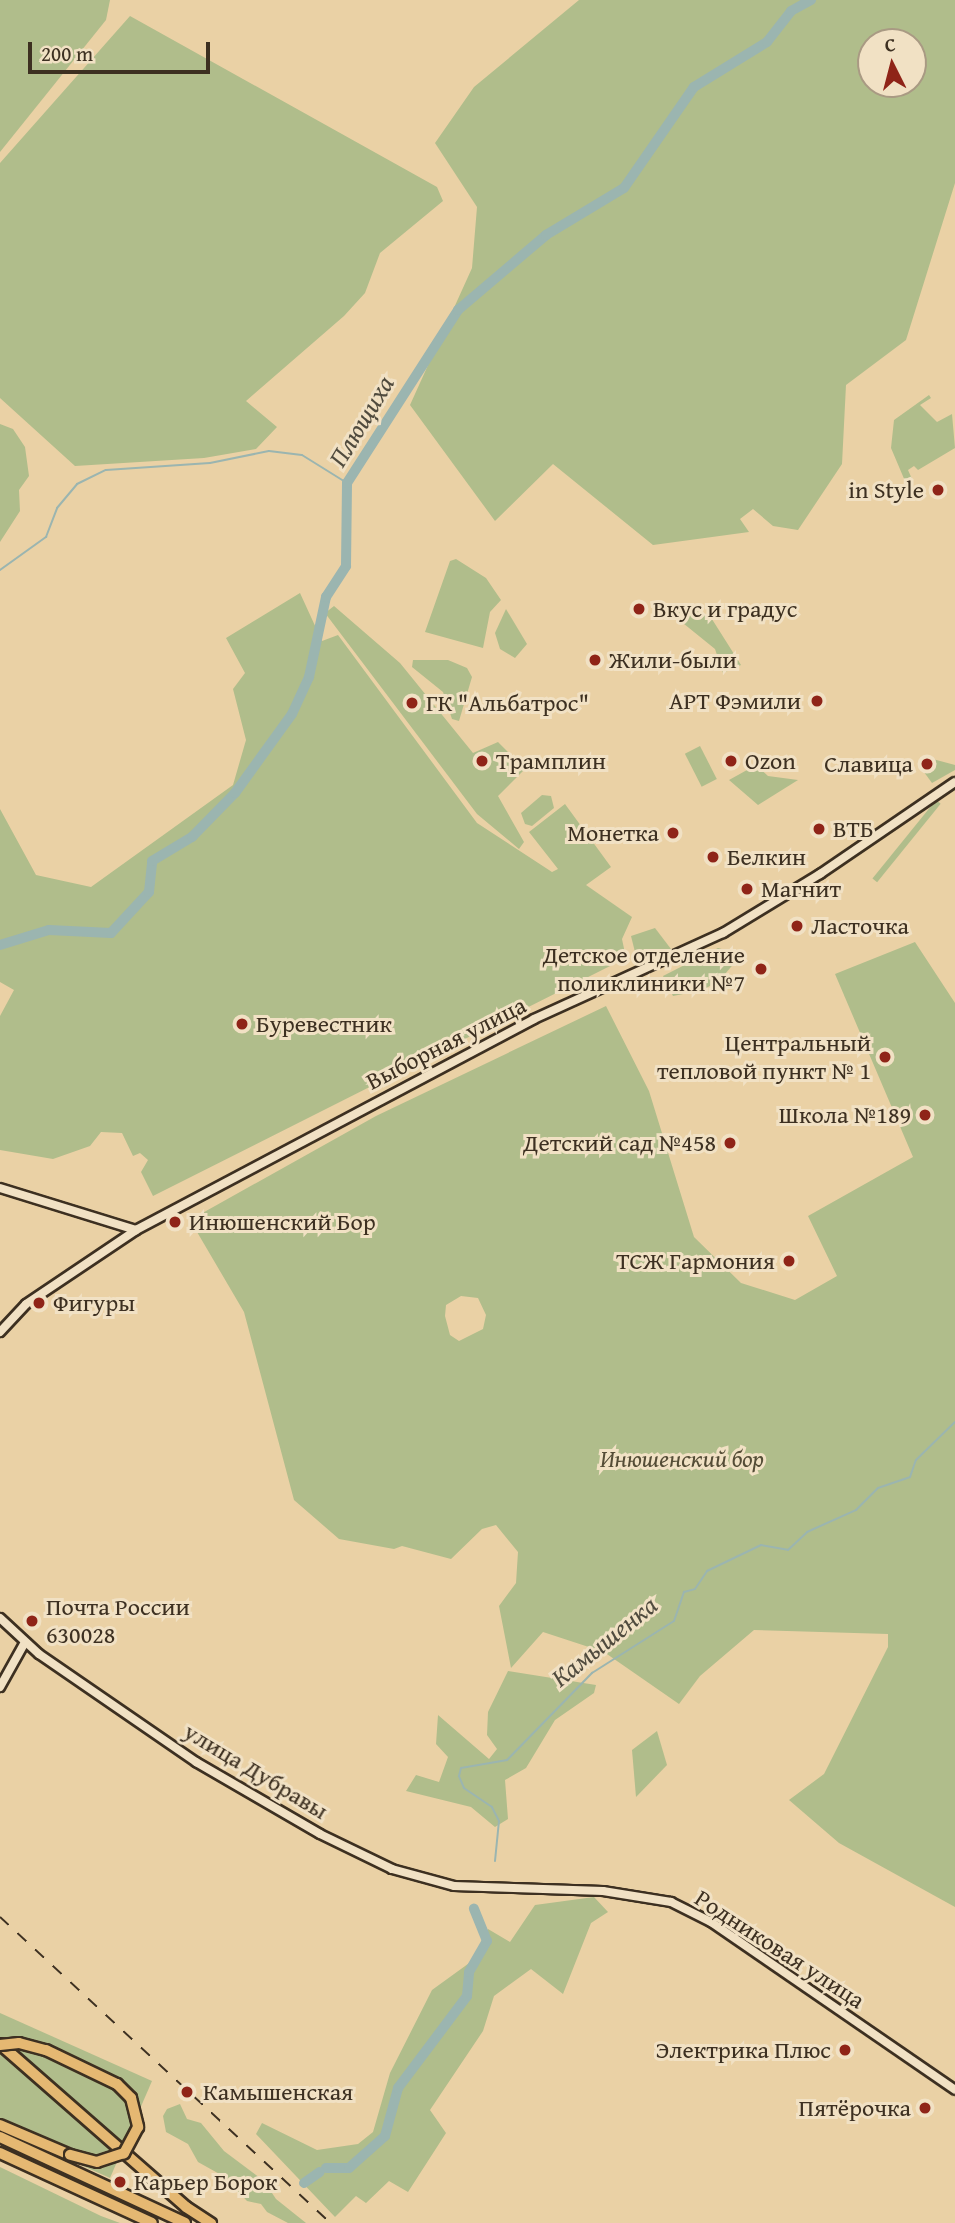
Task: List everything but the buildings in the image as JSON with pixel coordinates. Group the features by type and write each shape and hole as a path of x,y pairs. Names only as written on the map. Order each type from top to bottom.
{"highway":[{"path":"0,2045 19,2043 46,2050 117,2084 131,2098 138,2127 124,2153 97,2162 70,2155 0,2125"},
{"path":"0,2045 186,2207 211,2223"},
{"path":"0,2137 185,2223"},
{"path":"0,2153 152,2223"}],"main road":[{"name":"Выборная улица","path":"0,1332 26,1304 136,1230 534,1019 723,933 820,874 955,782"},
{"path":"0,1188 77,1209 136,1230"},
{"name":"улица Дубравы","path":"0,1618 25,1642 196,1762 320,1834 416,1878 522,1891"},
{"path":"0,1687 25,1642"},
{"name":"Родниковая улица","path":"522,1891 628,1893 690,1910 955,2090"}],"green space":[{"path":"0,0 110,0 106,20 0,152"},
{"path":"579,0 955,0 955,183 906,340 846,385 842,464 798,530 773,526 753,509 740,519 749,532 653,545 553,464 495,521 410,405 472,268 477,207 435,143 474,87"},
{"path":"130,16 437,187 443,201 380,253 365,293 344,316 246,401 277,427 256,449 204,458 75,466 0,398 0,163"},
{"path":"929,395 931,398 920,405 937,422 952,414 955,448 918,470 914,466 908,470 912,479 905,481 891,448 894,420"},
{"path":"0,424 13,429 25,447 29,476 19,490 20,511 0,542"},
{"path":"456,559 486,578 501,600 490,612 483,648 425,632 450,561"},
{"name":"Инюшенский бор","path":"300,593 322,641 338,635 477,823 552,872 558,869 529,832 565,804 611,867 586,885 632,917 622,939 626,958 153,1196 141,1172 148,1160 140,1153 133,1156 122,1133 101,1132 90,1146 53,1159 0,1150 0,1016 14,990 0,982 0,809 36,875 91,887 233,785 246,740 233,689 245,673 226,638"},
{"path":"682,605 710,616 741,665 723,673 715,649 673,615"},
{"name":"ГК \"Альбатрос\"","path":"334,606 400,663 473,753 498,742 525,769 498,796 524,842 519,849 477,814 325,613"},
{"path":"506,609 527,644 515,658 500,649 495,633"},
{"path":"413,660 448,660 467,668 472,677 459,721 452,719 443,692 412,667"},
{"path":"700,746 717,779 702,787 685,754"},
{"path":"929,758 955,765 955,770 932,783 921,768"},
{"path":"756,765 768,776 798,780 758,805 729,780"},
{"path":"542,795 551,796 554,808 532,826 525,824 521,813"},
{"path":"936,800 941,804 877,882 872,878"},
{"path":"655,928 671,949 638,964 631,936"},
{"name":"Инюшенский бор","path":"915,942 955,1003 955,1907 839,1843 789,1800 824,1774 888,1647 888,1634 754,1630 700,1676 679,1704 604,1652 543,1632 511,1668 499,1606 516,1583 518,1552 496,1525 482,1529 451,1559 402,1546 394,1549 339,1539 294,1500 244,1312 190,1220 376,1116 606,1006 649,1091 694,1237 741,1283 795,1300 837,1276 808,1216 913,1157 835,974","holes":["461,1296 478,1298 486,1315 483,1329 459,1341 450,1335 445,1316 446,1305"]},
{"path":"718,948 729,951 736,961 720,980 703,990 673,996 663,976"},
{"path":"508,1671 596,1685 594,1693 555,1720 526,1768 505,1780 508,1819 495,1827 471,1807 406,1791 416,1775 439,1782 448,1757 436,1744 438,1715 489,1759 497,1749 487,1735 488,1712"},
{"path":"657,1731 667,1765 636,1797 632,1750"},
{"path":"594,1897 608,1912 591,1923 563,1994 531,1969 494,1996 483,2031 430,2110 446,2133 408,2192 389,2181 366,2203 356,2196 335,2217 256,2134 262,2123 317,2150 358,2144 373,2132 390,2073 432,1990 472,1961 488,1929 510,1942 535,1905"},
{"path":"0,2013 152,2081 110,2178 0,2129"},
{"path":"180,2104 187,2119 201,2123 224,2151 264,2181 276,2199 306,2223 288,2223 267,2212 261,2204 247,2201 223,2176 198,2162 188,2144 166,2132 163,2116 167,2109"},
{"path":"0,2167 101,2216 120,2223 0,2223"}],"waterway":[{"name":"Плющиха","path":"0,945 49,930 111,933 149,892 152,861 192,837 235,793 292,714 309,677 326,597 346,566 347,483 458,310 546,235 624,188 694,87 767,42 791,11 811,0"},
{"path":"0,570 46,537 57,508 77,484 106,470 210,463 269,451 302,455 347,483"},
{"name":"Камышенка","path":"495,1861 499,1821 492,1807 464,1788 459,1776 461,1768 507,1760 592,1673 674,1621 684,1592 695,1589 707,1571 761,1545 788,1550 807,1532 856,1510 878,1488 910,1477 916,1460 955,1422"},
{"name":"Камышенка","path":"326,2168 349,2168 385,2136 398,2088 467,1996 469,1972 487,1941 474,1909"},
{"name":"Камышенка","path":"304,2183 320,2172"}],"railway":[{"path":"0,1917 330,2223"}],"place":[{"name":"in Style","path":"938,490"},
{"name":"Вкус и градус","path":"639,609"},
{"name":"Жили-были","path":"595,660"},
{"name":"АРТ Фэмили","path":"817,701"},
{"name":"ГК \"Альбатрос\"","path":"412,703"},
{"name":"Трамплин","path":"482,761"},
{"name":"Ozon","path":"731,761"},
{"name":"Славица","path":"927,764"},
{"name":"ВТБ","path":"819,829"},
{"name":"Монетка","path":"673,833"},
{"name":"Белкин","path":"713,857"},
{"name":"Магнит","path":"747,889"},
{"name":"Ласточка","path":"797,926"},
{"name":"Детское отделение поликлиники №7","path":"761,969"},
{"name":"Буревестник","path":"242,1024"},
{"name":"Центральный тепловой пункт № 1","path":"885,1057"},
{"name":"Школа №189","path":"925,1115"},
{"name":"Детский сад №458","path":"730,1143"},
{"name":"Инюшенский Бор","path":"175,1222"},
{"name":"ТСЖ Гармония","path":"789,1261"},
{"name":"Фигуры","path":"39,1303"},
{"name":"Почта России 630028","path":"32,1621"},
{"name":"Электрика Плюс","path":"845,2050"},
{"name":"Камышенская","path":"187,2092"},
{"name":"Пятёрочка","path":"925,2108"},
{"name":"Карьер Борок","path":"120,2182"}]}
